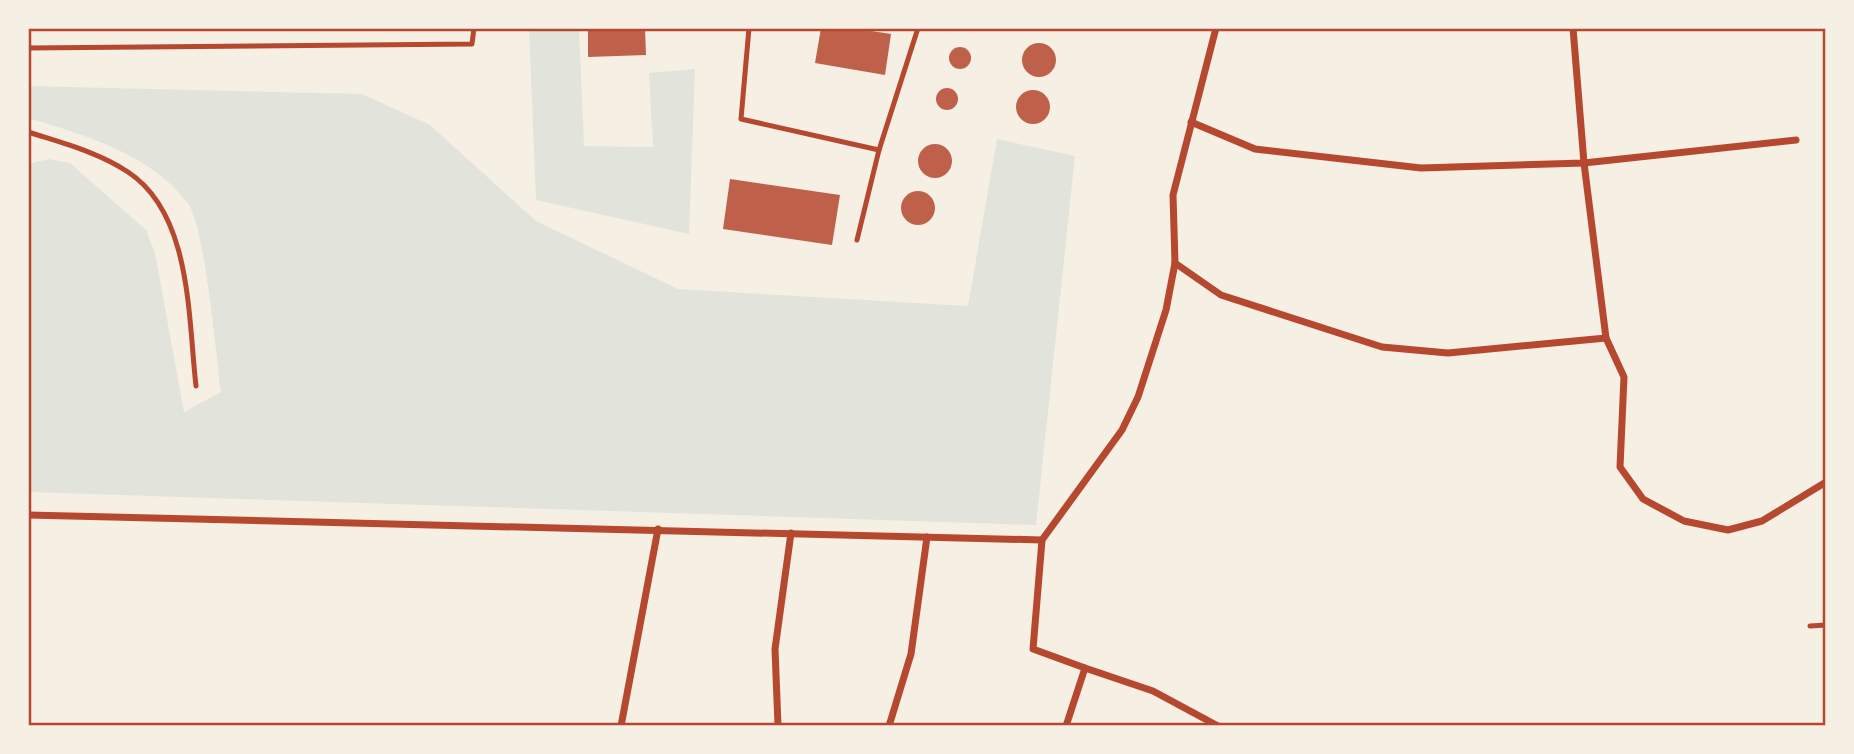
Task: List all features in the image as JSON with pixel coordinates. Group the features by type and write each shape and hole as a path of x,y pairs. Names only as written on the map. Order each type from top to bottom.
{"street":[{"path":"1216,28 1173,195 1175,263 1166,310 1138,397 1122,430 1042,540 1033,649 1153,691 1218,726"},
{"path":"1573,28 1584,163 1606,338 1624,377 1620,467 1643,499 1684,521 1728,530 1762,521 1826,482"},
{"path":"1191,122 1255,149 1421,168 1584,163 1796,140"},
{"path":"1175,263 1221,295 1382,347 1448,353 1606,338"},
{"path":"28,515 1042,540"},
{"path":"621,726 658,529"},
{"path":"778,726 775,649 791,533"},
{"path":"889,726 911,654 928,537"},
{"path":"1066,726 1084,668"}],"lane":[{"path":"28,48 472,44 474,28"},
{"path":"749,28 741,119 879,150"},
{"path":"857,240 879,150 918,28"},
{"path":"28,132 93,153 130,172 161,204 180,251 196,386"},
{"path":"1810,626 1826,625"}],"shaded area":[{"path":"529,28 579,28 584,146 653,147 649,73 695,69 689,234 536,200"},
{"path":"28,86 362,94 430,125 536,221 678,289 968,306 997,139 1075,156 1036,525 28,492 28,164 49,159 70,163 146,230 155,253 184,412 221,392 204,263 199,236 187,202 171,185 135,158 93,139 28,118"}],"building":[{"path":"588,28 645,28 646,55 588,57"},
{"path":"821,28 852,28 891,34 885,75 815,63"},
{"path":"1039,43 1051,48 1056,60 1051,72 1039,77 1027,72 1022,60 1027,48"},
{"path":"956,47 964,47 971,54 971,62 964,69 956,69 949,62 949,54"},
{"path":"943,88 951,88 958,95 958,103 951,110 943,110 936,103 936,95"},
{"path":"1033,90 1045,95 1050,107 1045,119 1033,124 1021,119 1016,107 1021,95"},
{"path":"935,144 947,149 952,161 947,173 935,178 923,173 918,161 923,149"},
{"path":"730,179 840,195 832,245 723,229"},
{"path":"918,191 930,196 935,208 930,220 918,225 906,220 901,208 906,196"}]}
